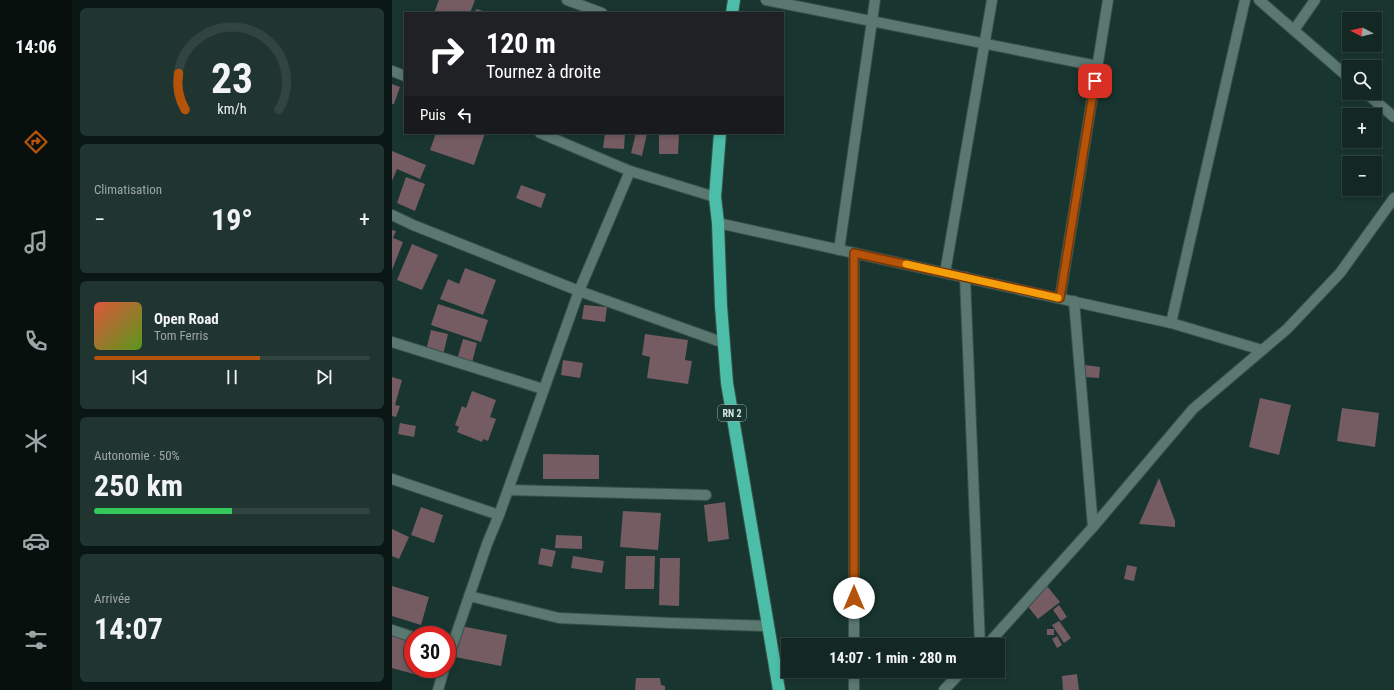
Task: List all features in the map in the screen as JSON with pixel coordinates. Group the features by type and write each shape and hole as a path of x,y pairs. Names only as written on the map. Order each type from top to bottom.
{"highway":[{"path":"732,12 734,0"},
{"name":"RN 2","path":"720,134 715,197 718,223 721,306 727,383 779,690"}],"street":[{"path":"567,0 599,12"},
{"path":"766,0 1097,66"},
{"path":"839,250 876,0"},
{"path":"945,273 992,0"},
{"path":"1060,298 1108,0"},
{"path":"1171,323 1245,0"},
{"path":"1260,0 1342,72"},
{"path":"1294,30 1315,0"},
{"path":"392,71 404,76"},
{"path":"1374,100 1394,117"},
{"path":"542,134 630,171 715,197"},
{"path":"456,631 579,291 630,171"},
{"path":"993,638 1093,527 1193,409 1287,329 1340,273 1394,198"},
{"path":"392,215 579,291 724,343"},
{"path":"718,223 1171,323 1262,350"},
{"path":"854,253 854,638"},
{"path":"965,277 980,638"},
{"path":"1074,301 1093,527"},
{"path":"392,342 543,389"},
{"path":"392,479 499,515"},
{"path":"508,490 706,496"},
{"path":"469,596 558,618 768,626"},
{"path":"392,630 404,634"},
{"path":"438,690 441,678"},
{"path":"854,678 854,690"},
{"path":"944,690 955,678"}],"building":[{"path":"439,0 475,0 470,12 434,12"},
{"path":"476,9 486,12 475,12"},
{"path":"392,84 400,87 394,104 392,104"},
{"path":"436,134 485,134 474,165 430,150"},
{"path":"605,134 625,134 624,149 603,148"},
{"path":"636,134 647,134 642,156 631,153"},
{"path":"659,134 679,134 678,154 659,154"},
{"path":"392,151 426,165 420,179 397,169 392,181"},
{"path":"406,177 425,184 415,211 397,203"},
{"path":"521,185 546,194 541,208 516,198"},
{"path":"392,230 396,231 393,238 403,242 392,270"},
{"path":"412,244 438,255 422,290 397,280"},
{"path":"465,268 496,280 483,315 440,299 448,279 459,284"},
{"path":"438,304 488,320 481,342 431,325"},
{"path":"584,305 607,307 605,322 582,319"},
{"path":"431,330 448,334 443,355 426,351"},
{"path":"645,334 688,340 685,360 692,361 688,384 647,378 650,357 642,355"},
{"path":"463,339 477,343 472,363 457,360"},
{"path":"563,360 583,363 580,378 561,375"},
{"path":"1085,365 1100,367 1099,378 1084,377"},
{"path":"392,377 402,380 395,405 400,406 396,417 392,416"},
{"path":"472,391 496,400 490,417 496,419 488,441 483,439 482,442 457,432 459,427 455,425 462,406 466,408"},
{"path":"1260,398 1291,405 1279,455 1249,447"},
{"path":"1342,408 1379,413 1375,447 1337,441"},
{"path":"400,423 416,426 414,437 398,434"},
{"path":"543,454 599,455 599,479 543,479"},
{"path":"1159,478 1175,521 1175,527 1139,524"},
{"path":"725,502 729,539 708,542 704,505"},
{"path":"421,507 443,515 434,543 411,535"},
{"path":"623,511 661,513 658,550 620,547"},
{"path":"392,529 409,537 399,559 392,556"},
{"path":"556,535 582,536 582,549 555,548"},
{"path":"541,548 556,551 552,567 538,564"},
{"path":"573,556 604,561 602,573 571,568"},
{"path":"626,556 655,556 654,589 625,589"},
{"path":"660,558 680,558 679,606 659,605"},
{"path":"1127,565 1137,567 1134,581 1124,579"},
{"path":"392,586 429,597 421,625 392,616"},
{"path":"1047,586 1060,602 1038,619 1026,604"},
{"path":"1059,605 1067,617 1061,621 1053,610"},
{"path":"1059,621 1071,638 1064,643 1052,625"},
{"path":"461,626 507,635 501,666 456,657"},
{"path":"1047,629 1054,629 1054,635 1047,635"},
{"path":"392,634 404,638 404,671 392,668"},
{"path":"1057,636 1062,645 1057,648 1052,639"},
{"path":"1077,674 1079,690 1063,690 1062,676"},
{"path":"636,678 660,678 661,685 665,686 665,690 635,690"}],"slow traffic":[{"path":"906,264 1058,298"}],"route":[{"path":"854,598 854,253 1060,298 1095,81"}]}
